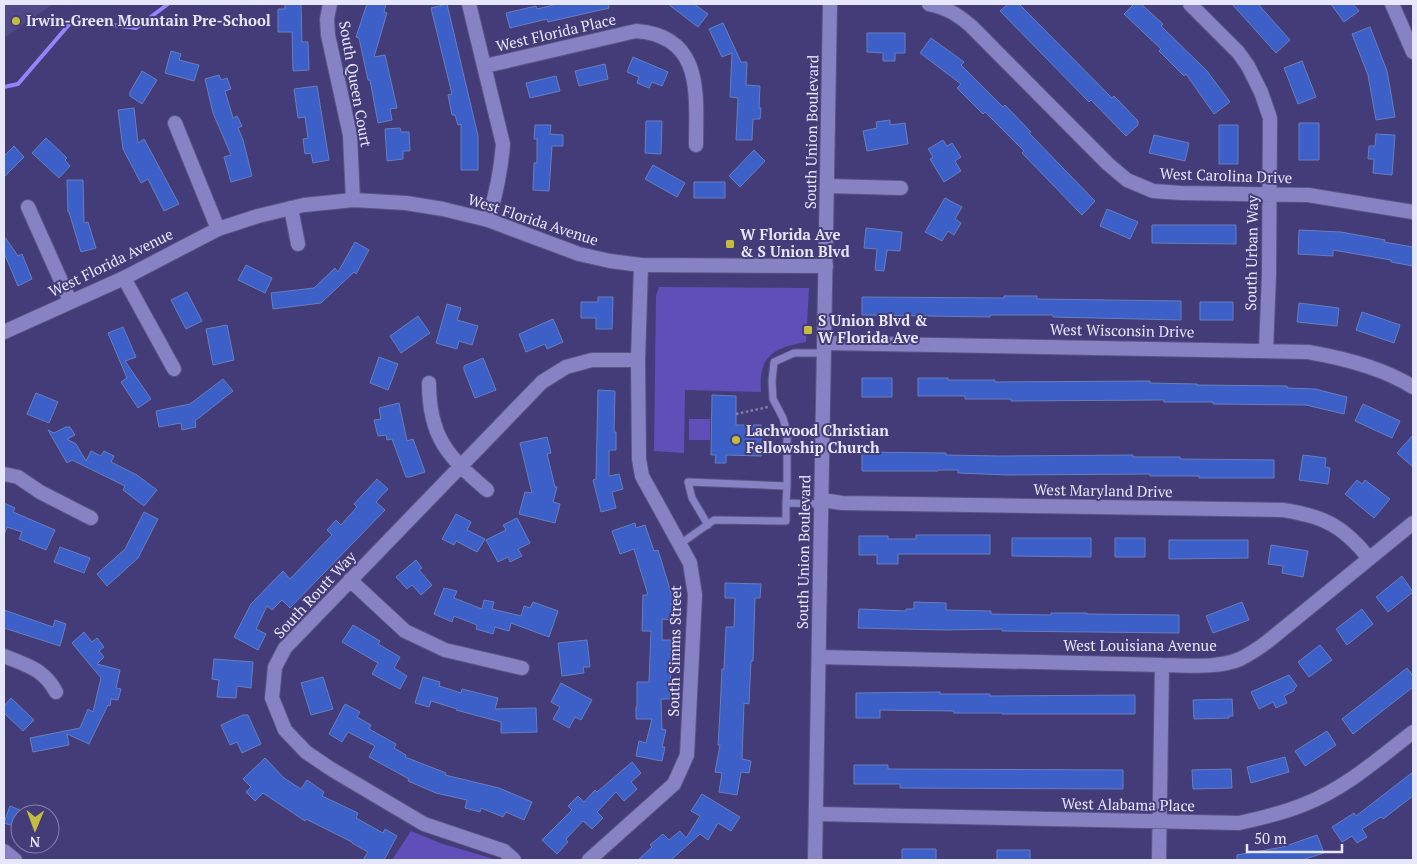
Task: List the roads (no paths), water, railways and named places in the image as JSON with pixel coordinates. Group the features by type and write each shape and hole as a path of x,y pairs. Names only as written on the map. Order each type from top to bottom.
{"street":[{"name":"South Queen Court","path":"330,4 327,19 328,35 350,135 353,200"},
{"path":"469,4 502,144 498,184 488,220"},
{"name":"South Union Boulevard","path":"815,860 830,4"},
{"name":"West Carolina Drive","path":"929,4 948,10 971,26 1108,164 1127,180 1138,186 1166,192 1321,197 1413,212"},
{"name":"South Urban Way","path":"1190,4 1238,52 1248,66 1261,92 1270,118 1266,350"},
{"path":"1392,4 1413,52"},
{"name":"West Florida Place","path":"485,66 636,31 662,36 680,49 692,68 696,92 696,145"},
{"path":"175,123 218,229"},
{"path":"827,186 900,188"},
{"name":"West Florida Avenue","path":"4,332 124,278 218,229 291,208 353,200 406,203 443,209 488,220 578,254 641,265 826,266"},
{"path":"28,207 70,301"},
{"path":"291,208 298,244"},
{"name":"South Simms Street","path":"589,860 674,784 687,756 695,595 690,563 642,476 639,459 638,360 641,265"},
{"path":"124,278 174,369"},
{"name":"West Wisconsin Drive","path":"825,348 1266,350 1308,352 1368,367 1413,387"},
{"name":"South Routt Way","path":"514,860 504,851 424,824 330,770 306,752 285,730 272,698 275,667 285,648 542,382 566,367 592,360 638,360"},
{"path":"429,384 429,400 433,424 447,452 460,468 487,490"},
{"path":"4,474 18,477 40,492 91,518"},
{"name":"West Maryland Drive","path":"822,502 1284,510 1309,515 1328,522 1342,530 1356,542 1369,558"},
{"name":"West Louisiana Avenue","path":"819,656 1162,665 1213,665 1229,662 1241,658 1267,642 1413,524"},
{"path":"350,580 405,631 446,650 522,668"},
{"path":"4,656 36,669 50,680 56,692"},
{"path":"1159,860 1162,665"},
{"name":"West Alabama Place","path":"816,814 1239,823 1297,808 1340,787 1413,732"},
{"path":"4,851 15,860"}],"lane":[{"path":"680,544 714,520 786,521 788,434 774,399 772,381 774,362 794,353 825,348"},
{"path":"708,525 692,498 688,482 787,486"},
{"path":"786,503 822,502"}],"waterway":[{"path":"4,87 18,84 73,20 136,28 168,4"}],"place":[{"name":"Irwin-Green Mountain Pre-School","path":"16,21"},
{"name":"W Florida Ave & S Union Blvd","path":"730,244"},
{"name":"S Union Blvd & W Florida Ave","path":"808,330"},
{"name":"Lachwood Christian Fellowship Church","path":"736,440"}]}
